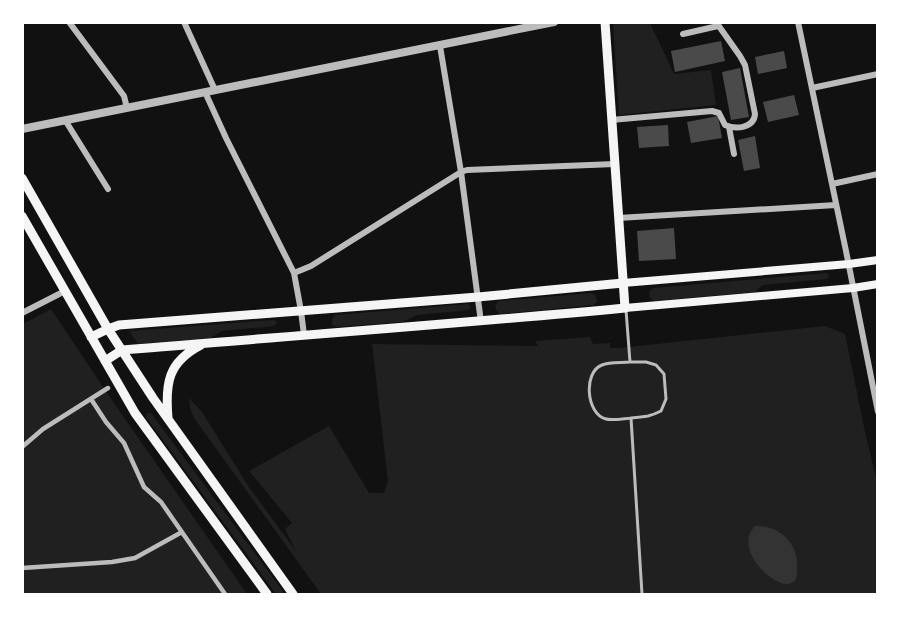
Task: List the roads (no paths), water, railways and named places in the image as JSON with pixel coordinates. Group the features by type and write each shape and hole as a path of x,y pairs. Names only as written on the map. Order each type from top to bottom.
{"main road":[{"path":"605,22 625,308"},
{"path":"22,178 108,329 168,421 293,594"},
{"path":"22,216 135,413 267,594"},
{"path":"91,337 119,325 478,297 878,260"},
{"path":"105,361 122,350 481,322 878,284"},
{"path":"168,421 167,395 172,372 179,360 188,352 205,343"}],"street":[{"path":"69,22 124,96 127,108"},
{"path":"184,22 215,90"},
{"path":"22,129 554,22"},
{"path":"798,22 878,412"},
{"path":"611,120 712,111 719,113 725,125 729,127 747,126 752,123 755,114 745,64 717,24 683,33"},
{"path":"440,46 461,172 481,322"},
{"path":"812,88 878,74"},
{"path":"205,92 294,273 304,334"},
{"path":"66,120 108,189"},
{"path":"729,127 734,154"},
{"path":"294,273 311,266 461,172 615,164"},
{"path":"832,184 878,174"},
{"path":"618,218 836,205"},
{"path":"22,312 65,291"},
{"path":"22,447 43,429 108,388"},
{"path":"91,399 106,422 124,443 144,487 161,502 225,594"},
{"path":"22,568 112,562 135,558 182,532"}],"lane":[{"path":"625,308 630,362"},
{"path":"630,362 646,362 656,365 664,374 666,399 661,411 650,416 606,419 597,413 591,404 590,380 594,370 602,365 630,362"},
{"path":"631,418 642,594"}]}
